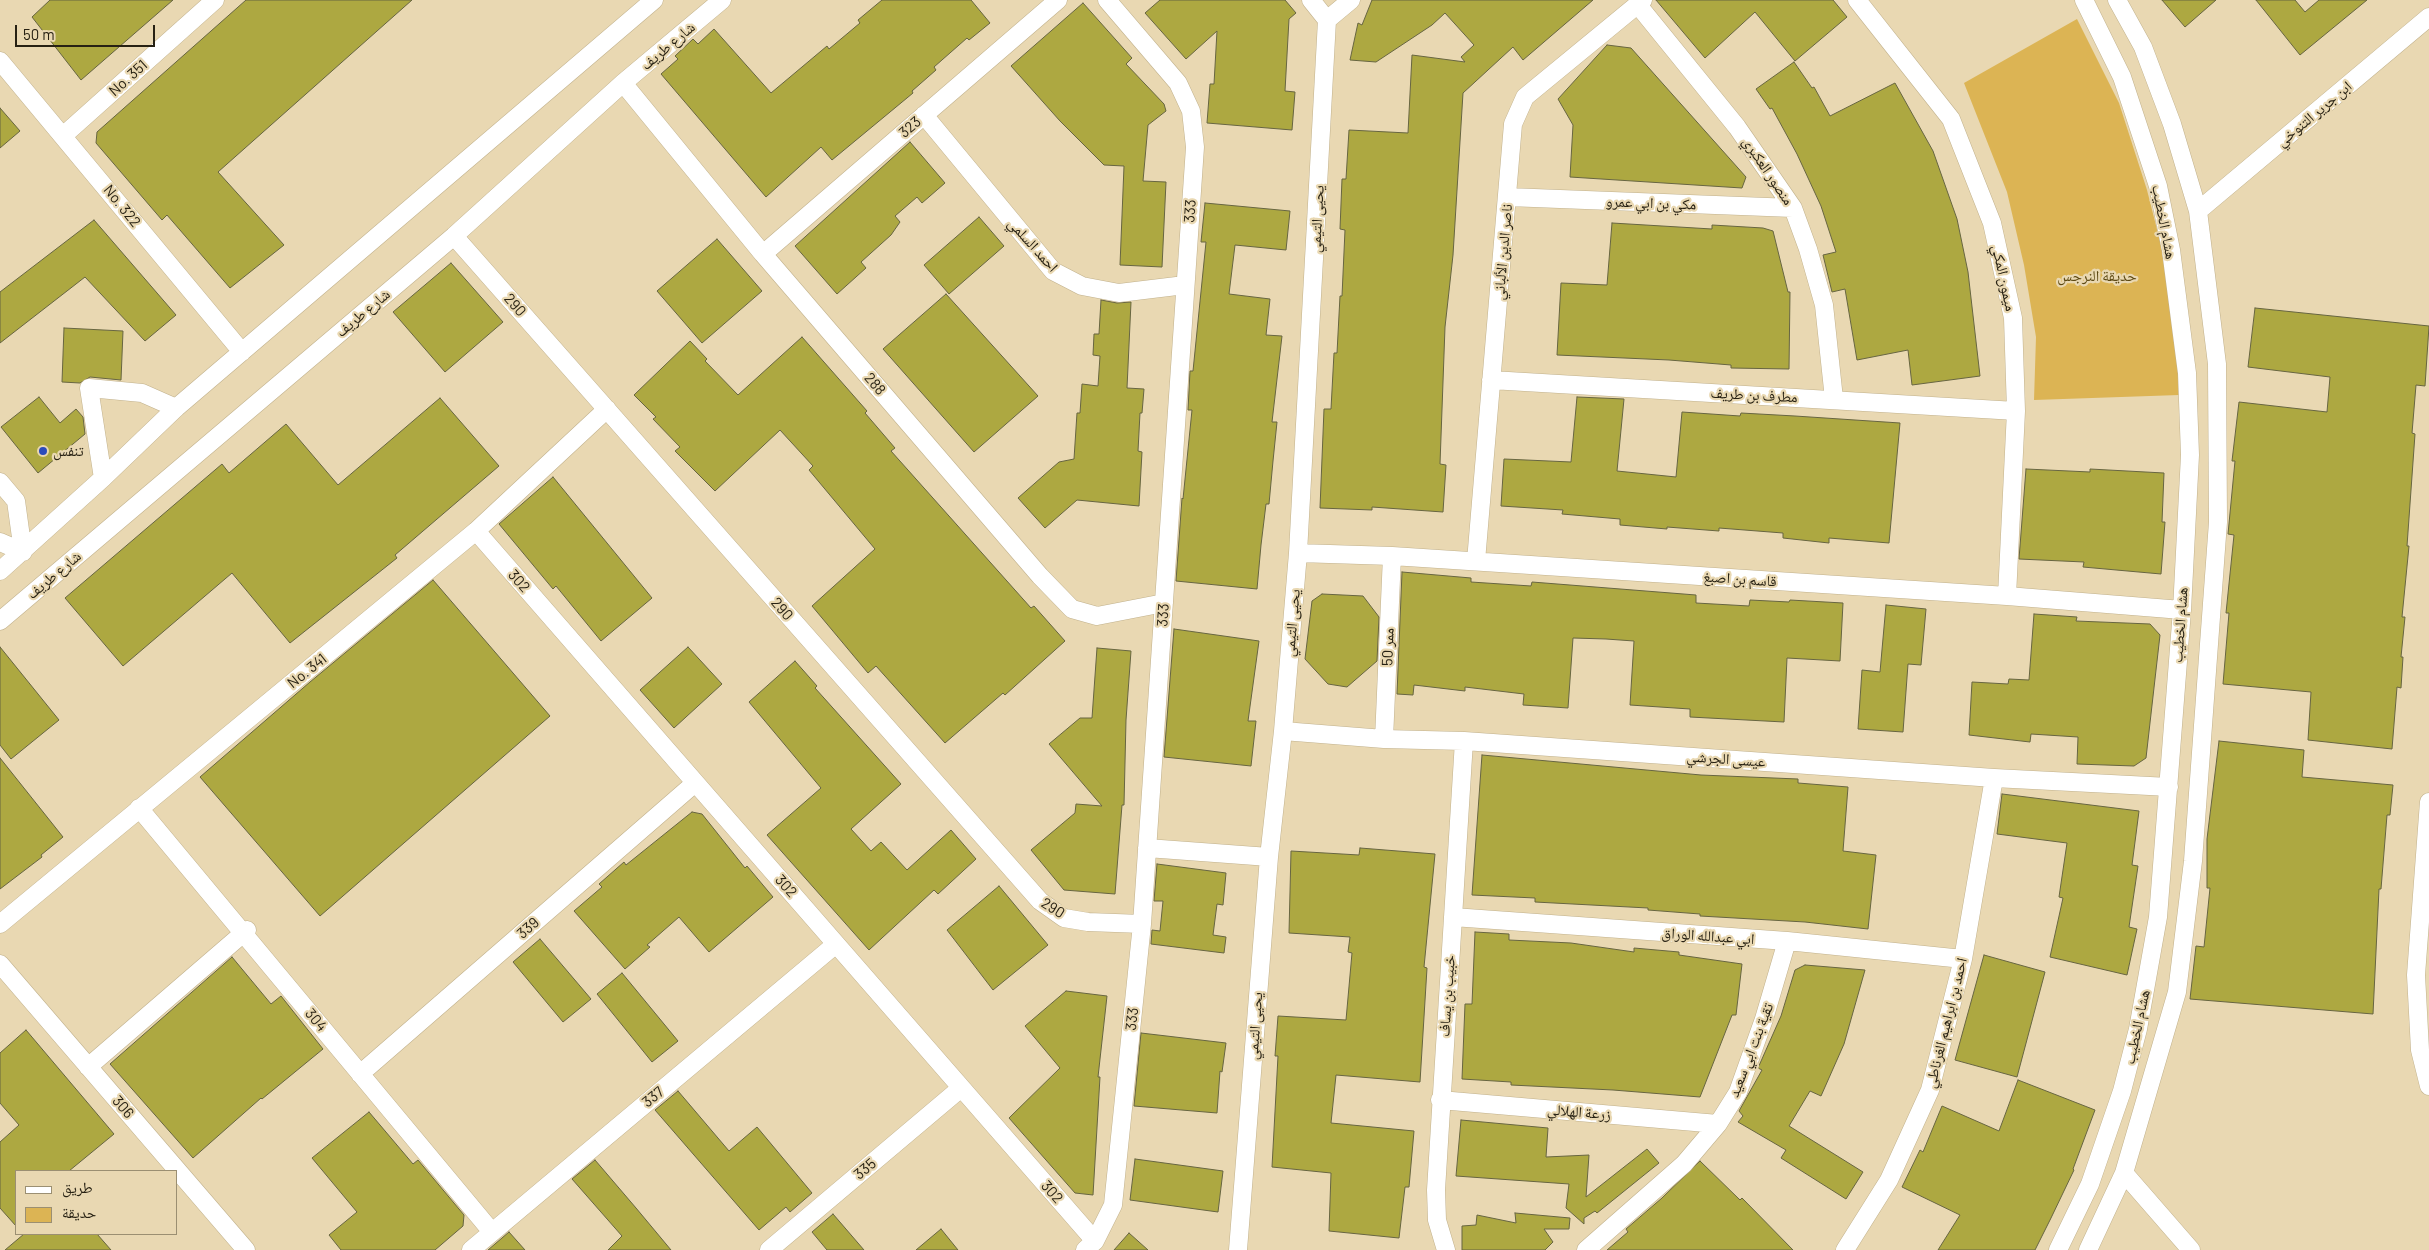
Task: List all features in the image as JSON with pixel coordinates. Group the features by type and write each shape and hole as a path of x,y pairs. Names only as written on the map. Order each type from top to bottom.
{"street":[{"name":"No. 351","path":"64,135 215,0"},
{"name":"شارع طريف","path":"0,621 454,236 623,83 722,0"},
{"name":"323","path":"763,254 1058,0"},
{"name":"333","path":"1090,1246 1113,1205 1142,924 1195,147 1192,110 1178,83 1107,0"},
{"path":"1311,0 1327,20 1351,0"},
{"name":"ميمون المكي","path":"1857,0 1951,119 1992,223 2013,318 2016,411 2007,596"},
{"name":"هشام الخطيب","path":"2058,1250 2090,1184 2122,1091 2138,1029 2158,917 2182,610 2190,455 2187,373 2171,250 2158,186 2122,77 2084,0"},
{"name":"هشام الخطيب","path":"2088,1250 2124,1173 2177,992 2193,861 2218,522 2217,364 2198,211 2172,124 2142,47 2117,0"},
{"name":"ناصر الدين الألباني","path":"1476,561 1513,124 1525,97 1640,2"},
{"name":"منصور العكبري","path":"1640,2 1737,127 1793,208 1808,249 1824,304 1834,399"},
{"path":"0,571 103,478 176,408 642,4"},
{"name":"ابن جرير التنوخي","path":"2198,211 2429,17"},
{"name":"يحيى التيمي","path":"1238,1250 1268,857 1284,731 1298,553 1327,20"},
{"name":"No. 322","path":"0,61 64,135 242,352"},
{"name":"288","path":"623,83 763,254 1040,576 1072,609 1097,616 1164,603"},
{"name":"احمد السلمي","path":"924,115 1052,271 1082,286 1119,293 1185,285"},
{"name":"مكي بن ابي عمرو","path":"1508,198 1793,208"},
{"name":"290","path":"454,236 1040,901 1064,918 1088,922 1142,924"},
{"name":"مطرف بن طريف","path":"1491,380 2016,411"},
{"path":"103,478 89,388 142,393 176,408"},
{"name":"No. 341","path":"0,924 476,531 607,409"},
{"path":"0,482 16,500 23,552"},
{"name":"302","path":"476,531 961,1088 1090,1246"},
{"path":"0,542 23,552"},
{"name":"قاسم بن اصبغ","path":"1298,553 1476,561 2007,596 2182,610"},
{"name":"ممر 50","path":"1384,739 1392,556"},
{"name":"عيسى الجرشي","path":"1284,731 1384,739 1464,741 1994,778 2169,786"},
{"name":"خبيب بن يساف","path":"1446,1250 1436,1220 1440,1100 1464,741"},
{"name":"احمد بن ابراهيم الغرناطي","path":"1845,1250 1889,1180 1930,1090 1963,959 1994,778"},
{"name":"339","path":"360,1074 695,783"},
{"path":"2429,802 2416,975 2420,1050 2429,1086"},
{"name":"304","path":"139,808 245,932 492,1232"},
{"path":"1147,848 1268,857"},
{"name":"ابي عبدالله الوراق","path":"1453,917 1787,941 1963,959"},
{"path":"88,1067 245,932"},
{"name":"تقية بنت ابي سعيد","path":"1586,1250 1684,1164 1718,1124 1738,1092 1764,1019 1787,941"},
{"name":"337","path":"471,1250 836,944"},
{"name":"306","path":"0,964 177,1170"},
{"name":"335","path":"769,1250 961,1088"},
{"name":"زرعة الهلالي","path":"1440,1100 1718,1124"},
{"name":"306","path":"178,1171 246,1250"},
{"path":"2124,1173 2191,1250"}],"green space":[{"name":"حديقة النرجس","path":"2077,19 2119,103 2147,190 2165,261 2177,347 2179,395 2034,400 2036,337 2024,265 2007,192 1964,83"}],"building":[{"path":"50,0 173,0 81,80 32,17"},
{"path":"246,0 412,0 218,172 284,245 230,288 167,215 162,220 96,143 97,132"},
{"path":"882,0 971,0 990,23 969,40 967,38 934,67 936,70 912,91 913,93 832,160 821,147 766,197 661,74 678,59 675,56 693,39 698,44 714,29 771,93 827,46 829,49 860,23 858,20"},
{"path":"1160,0 1285,0 1296,13 1289,19 1285,91 1295,92 1292,130 1207,123 1210,84 1214,84 1217,31 1186,59 1145,13"},
{"path":"1372,0 1593,0 1523,60 1513,47 1463,93 1453,255 1445,327 1440,464 1446,465 1443,512 1372,507 1372,510 1320,508 1324,409 1331,409 1334,353 1337,353 1340,296 1342,296 1345,230 1340,229 1342,179 1346,179 1349,130 1408,133 1412,55 1465,62 1461,57 1474,45 1445,13 1432,25 1376,62 1350,60 1358,23 1362,25"},
{"path":"1656,0 1833,0 1847,17 1795,61 1755,12 1705,58"},
{"path":"2162,0 2216,0 2185,27"},
{"path":"2256,0 2295,0 2305,12 2319,0 2367,0 2300,55"},
{"path":"1083,3 1132,58 1126,64 1164,104 1166,111 1148,125 1143,181 1166,182 1162,267 1120,265 1124,166 1104,165 1060,121 1011,66"},
{"path":"1607,45 1631,48 1746,177 1742,188 1570,177 1573,125 1558,99"},
{"path":"1794,62 1812,88 1814,87 1830,116 1895,83 1933,151 1957,219 1968,272 1980,376 1912,385 1908,350 1857,360 1845,289 1832,292 1823,255 1836,252 1821,206 1797,154 1772,108 1770,109 1756,89"},
{"path":"0,108 20,131 0,148"},
{"path":"910,142 945,183 922,203 917,197 895,216 900,222 891,235 861,262 866,268 837,294 795,246"},
{"path":"1205,203 1290,211 1286,250 1235,245 1229,294 1270,299 1266,335 1282,336 1272,422 1277,422 1269,504 1266,504 1257,589 1176,581 1182,498 1192,410 1188,410 1190,371 1193,371 1206,242 1201,242"},
{"path":"979,217 1004,246 949,294 924,265"},
{"path":"94,220 176,315 145,341 85,277 0,343 0,292"},
{"path":"1612,223 1712,229 1712,225 1763,228 1773,231 1788,292 1790,292 1789,369 1731,368 1731,365 1669,360 1557,355 1561,283 1607,285"},
{"path":"717,239 762,291 702,343 657,291"},
{"path":"451,263 503,322 445,372 393,312"},
{"path":"946,294 1038,396 974,452 883,349"},
{"path":"1101,300 1117,303 1131,302 1127,388 1144,389 1142,413 1140,413 1138,451 1142,452 1139,506 1077,500 1045,528 1018,498 1059,462 1074,459 1077,413 1080,413 1082,384 1098,386 1100,356 1093,355 1094,334 1099,334"},
{"path":"2255,308 2429,326 2425,386 2416,385 2412,433 2415,434 2407,546 2409,546 2402,617 2405,617 2401,657 2403,657 2401,688 2397,687 2392,749 2308,740 2311,692 2223,684 2229,613 2226,613 2234,535 2228,534 2235,461 2232,461 2239,402 2327,412 2330,377 2248,367"},
{"path":"64,328 123,331 121,380 90,377 80,383 62,382"},
{"path":"802,337 867,411 865,413 895,448 891,451 1031,608 1034,606 1065,641 1005,695 1003,693 945,743 876,666 868,673 812,606 875,549 809,470 813,466 780,430 715,491 675,451 680,447 653,419 656,417 634,395 690,341 707,359 705,361 738,395"},
{"name":"تنفس","path":"39,397 60,423 76,409 83,417 85,434 38,473 1,427"},
{"path":"1577,397 1624,399 1617,471 1676,477 1682,412 1740,416 1741,413 1900,423 1889,543 1829,538 1829,543 1783,538 1783,533 1719,528 1719,531 1620,525 1620,519 1562,514 1563,510 1501,506 1504,459 1571,462"},
{"path":"440,398 499,466 395,555 397,558 290,643 232,573 123,666 65,598 222,464 229,473 286,424 338,485"},
{"path":"2026,469 2090,472 2090,469 2164,473 2162,522 2165,522 2161,574 2083,567 2084,562 2019,559"},
{"path":"553,477 652,598 601,641 556,586 553,589 499,524"},
{"path":"1402,572 1471,578 1471,582 1531,586 1532,582 1696,595 1696,603 1749,606 1750,600 1789,602 1790,600 1843,603 1840,661 1787,658 1784,722 1690,717 1690,709 1630,705 1634,641 1573,638 1568,708 1523,705 1524,694 1465,687 1465,691 1414,685 1413,695 1397,694"},
{"path":"433,580 550,716 320,916 200,777 310,682"},
{"path":"1322,594 1363,596 1379,617 1377,661 1347,687 1328,684 1305,659 1312,601"},
{"path":"1886,605 1926,609 1921,665 1908,664 1903,732 1858,729 1862,670 1880,672"},
{"path":"2034,614 2077,617 2076,621 2150,624 2160,635 2146,758 2134,766 2077,764 2078,737 2031,734 2030,742 1969,735 1972,682 2008,684 2009,679 2029,680"},
{"path":"1174,629 1259,641 1248,721 1256,721 1251,766 1164,757"},
{"path":"0,647 59,720 11,759 0,745"},
{"path":"688,647 722,684 674,728 640,690"},
{"path":"1097,648 1131,651 1126,720 1124,805 1122,805 1115,894 1064,890 1031,850 1075,813 1076,804 1102,806 1049,744 1080,718 1092,718"},
{"path":"795,661 817,686 815,688 901,784 851,829 871,851 881,842 907,870 951,830 976,859 938,894 934,890 869,950 767,835 821,788 749,702"},
{"path":"2219,741 2304,750 2302,777 2393,785 2390,815 2387,815 2381,889 2379,889 2373,1014 2190,999 2196,946 2204,947 2210,888 2207,888 2207,839"},
{"path":"1482,755 1701,775 1798,779 1798,783 1848,787 1843,851 1876,855 1868,929 1805,922 1700,916 1700,914 1648,910 1648,908 1535,902 1535,898 1472,895"},
{"path":"0,758 63,837 41,855 42,857 0,889"},
{"path":"2002,794 2139,811 2132,865 2138,866 2129,927 2137,929 2127,975 2050,957 2063,898 2059,897 2067,843 1997,834"},
{"path":"692,812 702,814 745,868 747,866 773,897 709,952 679,917 647,945 650,947 625,969 574,911 602,887 599,884 624,862 626,865"},
{"path":"1360,848 1435,854 1424,967 1427,968 1420,1082 1336,1075 1331,1123 1414,1131 1409,1187 1405,1187 1399,1238 1329,1231 1331,1173 1272,1167 1278,1056 1275,1056 1278,1016 1346,1020 1352,953 1348,952 1350,937 1289,933 1291,851 1359,855"},
{"path":"1157,864 1226,873 1223,905 1217,904 1213,935 1226,937 1224,953 1151,944 1152,930 1160,931 1163,901 1154,901"},
{"path":"999,886 1048,945 993,990 947,930"},
{"path":"1475,932 1509,934 1509,940 1571,943 1634,952 1634,948 1679,952 1679,955 1742,964 1736,1015 1732,1015 1700,1097 1511,1085 1511,1082 1462,1079 1465,1004 1472,1004"},
{"path":"540,939 591,999 563,1022 513,962"},
{"path":"1984,955 2045,972 2017,1077 1955,1060"},
{"path":"232,957 271,1004 281,996 323,1049 261,1098 193,1158 110,1064"},
{"path":"1805,965 1865,970 1844,1044 1821,1096 1810,1091 1789,1126 1863,1172 1846,1199 1781,1158 1786,1150 1738,1122 1743,1116 1739,1111 1762,1070 1758,1068 1781,1016 1795,970"},
{"path":"622,973 678,1041 652,1062 597,994"},
{"path":"1066,991 1107,996 1098,1077 1100,1077 1093,1195 1075,1193 1009,1118 1060,1068 1025,1026"},
{"path":"26,1030 114,1134 70,1170 15,1170 15,1225 0,1208 0,1142 19,1125 0,1103 0,1053"},
{"path":"1141,1033 1226,1043 1222,1072 1220,1071 1217,1113 1134,1106"},
{"path":"2018,1080 2095,1110 2074,1170 2035,1250 1938,1250 1960,1215 1902,1187 1920,1150 1923,1152 1942,1106 1999,1131"},
{"path":"678,1091 729,1151 757,1127 812,1193 790,1212 786,1207 759,1230 655,1110"},
{"path":"369,1112 413,1164 418,1160 464,1215 463,1226 435,1250 341,1250 329,1235 357,1212 312,1158"},
{"path":"1461,1120 1548,1128 1546,1157 1589,1155 1586,1197 1647,1149 1659,1163 1597,1213 1595,1211 1584,1218 1584,1224 1566,1208 1569,1184 1456,1176"},
{"path":"1135,1159 1223,1171 1218,1212 1130,1200"},
{"path":"595,1160 671,1250 608,1250 622,1236 572,1179"},
{"path":"1700,1161 1740,1200 1742,1198 1793,1250 1607,1250 1628,1232 1626,1229 1662,1198"},
{"path":"1515,1213 1570,1218 1569,1229 1544,1229 1553,1242 1545,1250 1462,1250 1462,1226 1476,1225 1477,1215 1516,1223"},
{"path":"833,1214 864,1250 827,1250 812,1232"},
{"path":"941,1229 958,1250 916,1250"},
{"path":"509,1232 525,1250 488,1250"},
{"path":"1129,1233 1148,1250 1114,1250"},
{"path":"23,1235 98,1235 111,1250 5,1250"}],"place":[{"name":"تنفس","path":"43,451"}]}
